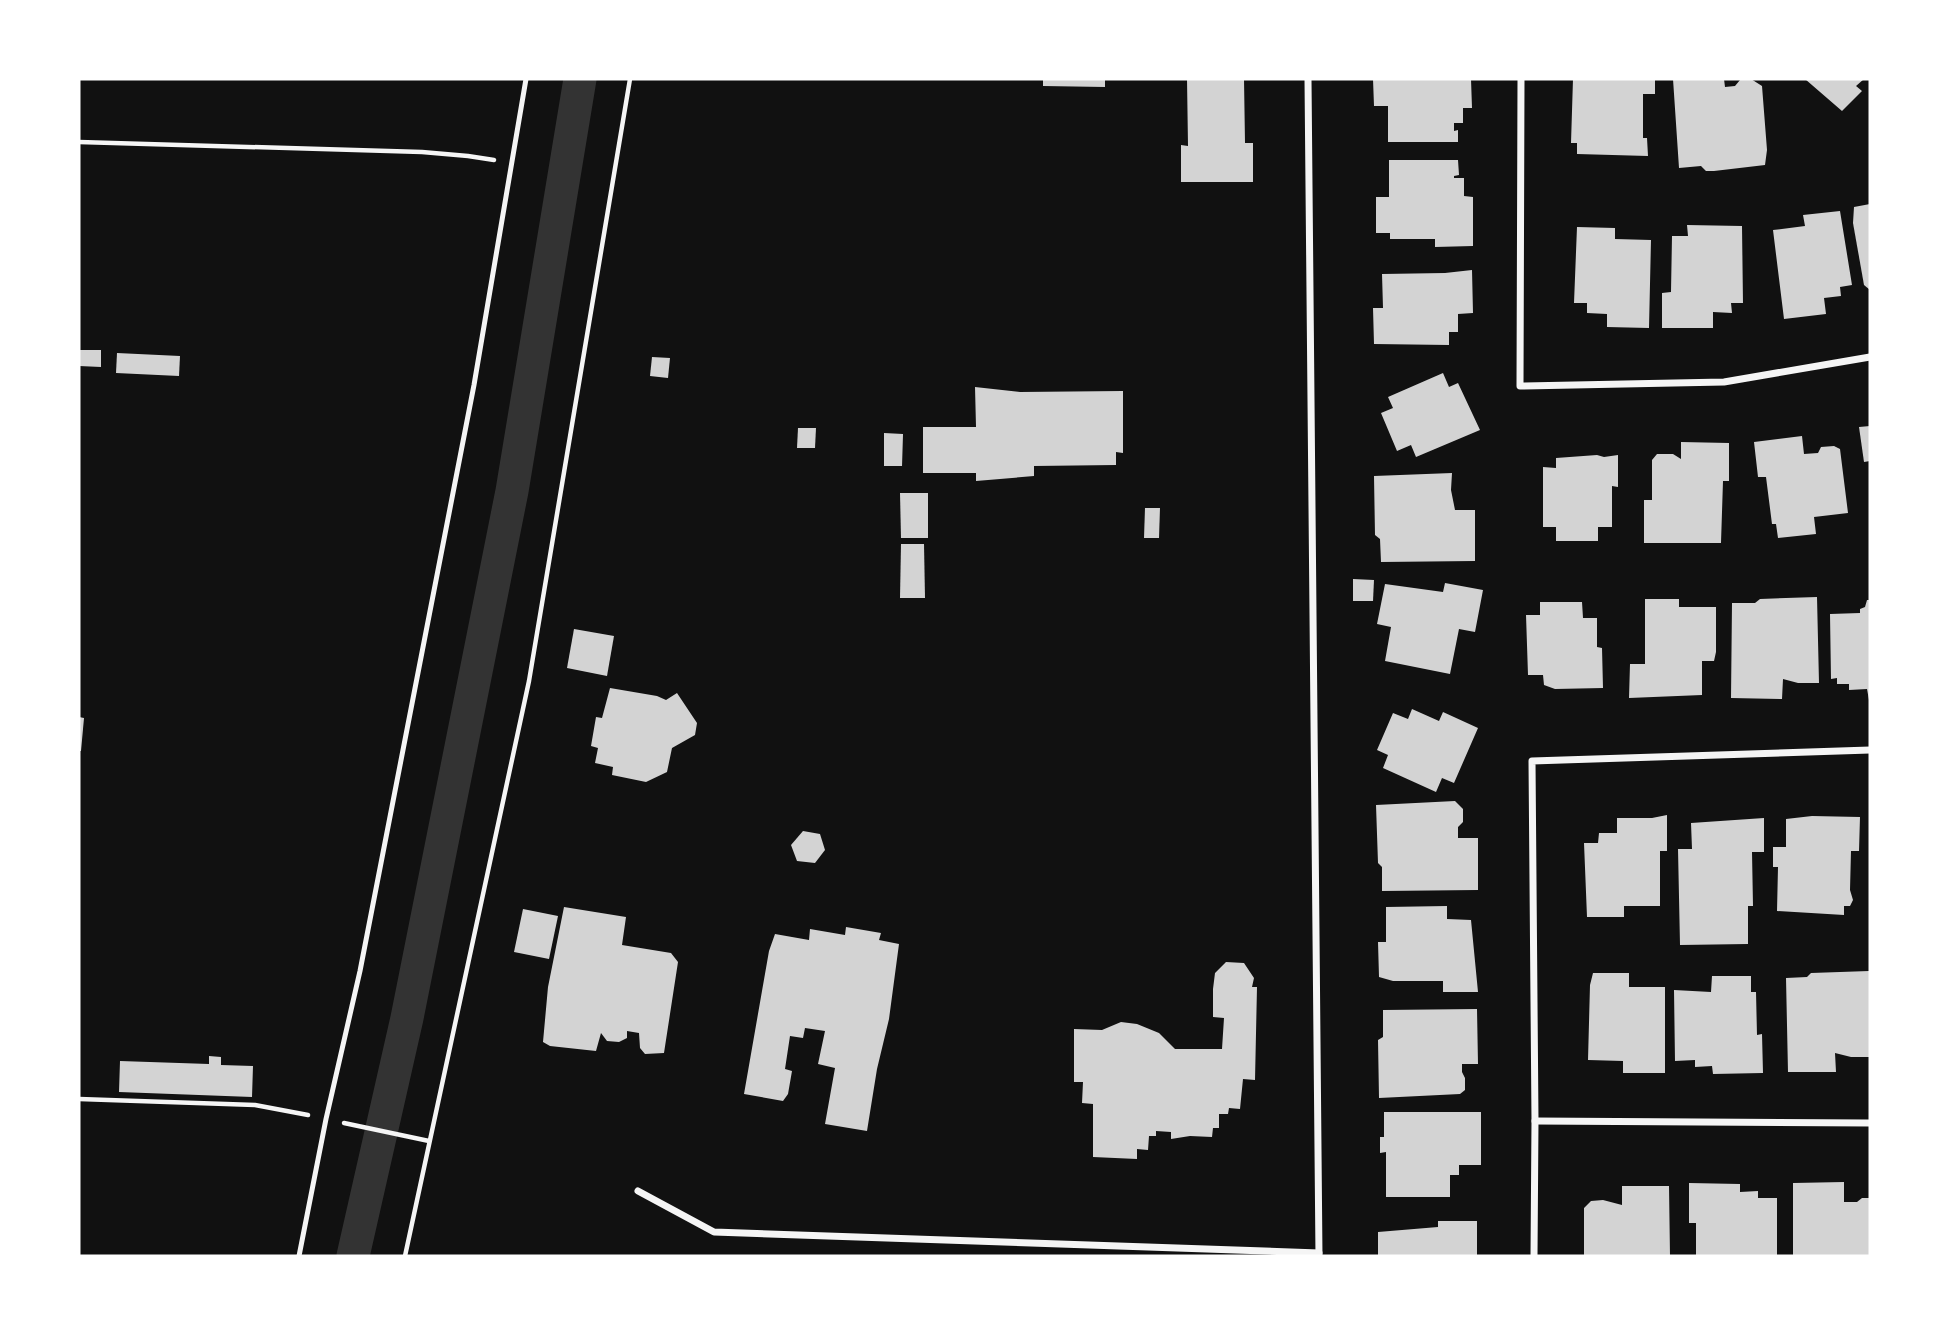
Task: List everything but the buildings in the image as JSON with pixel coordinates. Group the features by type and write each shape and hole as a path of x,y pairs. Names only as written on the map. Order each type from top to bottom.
{"street":[{"path":"638,1191 714,1232 1319,1255 1308,79"},
{"path":"1521,79 1520,386 1724,382 1870,357"},
{"path":"1534,1256 1532,761 1870,750"},
{"path":"1535,1121 1870,1123"}],"lane":[{"path":"299,1256 362,957 467,425 526,79"}],"path":[{"path":"405,1256 529,681 630,79"},
{"path":"79,142 422,152 468,156 512,164"},
{"path":"79,1099 255,1105 429,1141"}],"waterway":[{"path":"353,1256 407,1018 512,491 580,79"}]}
